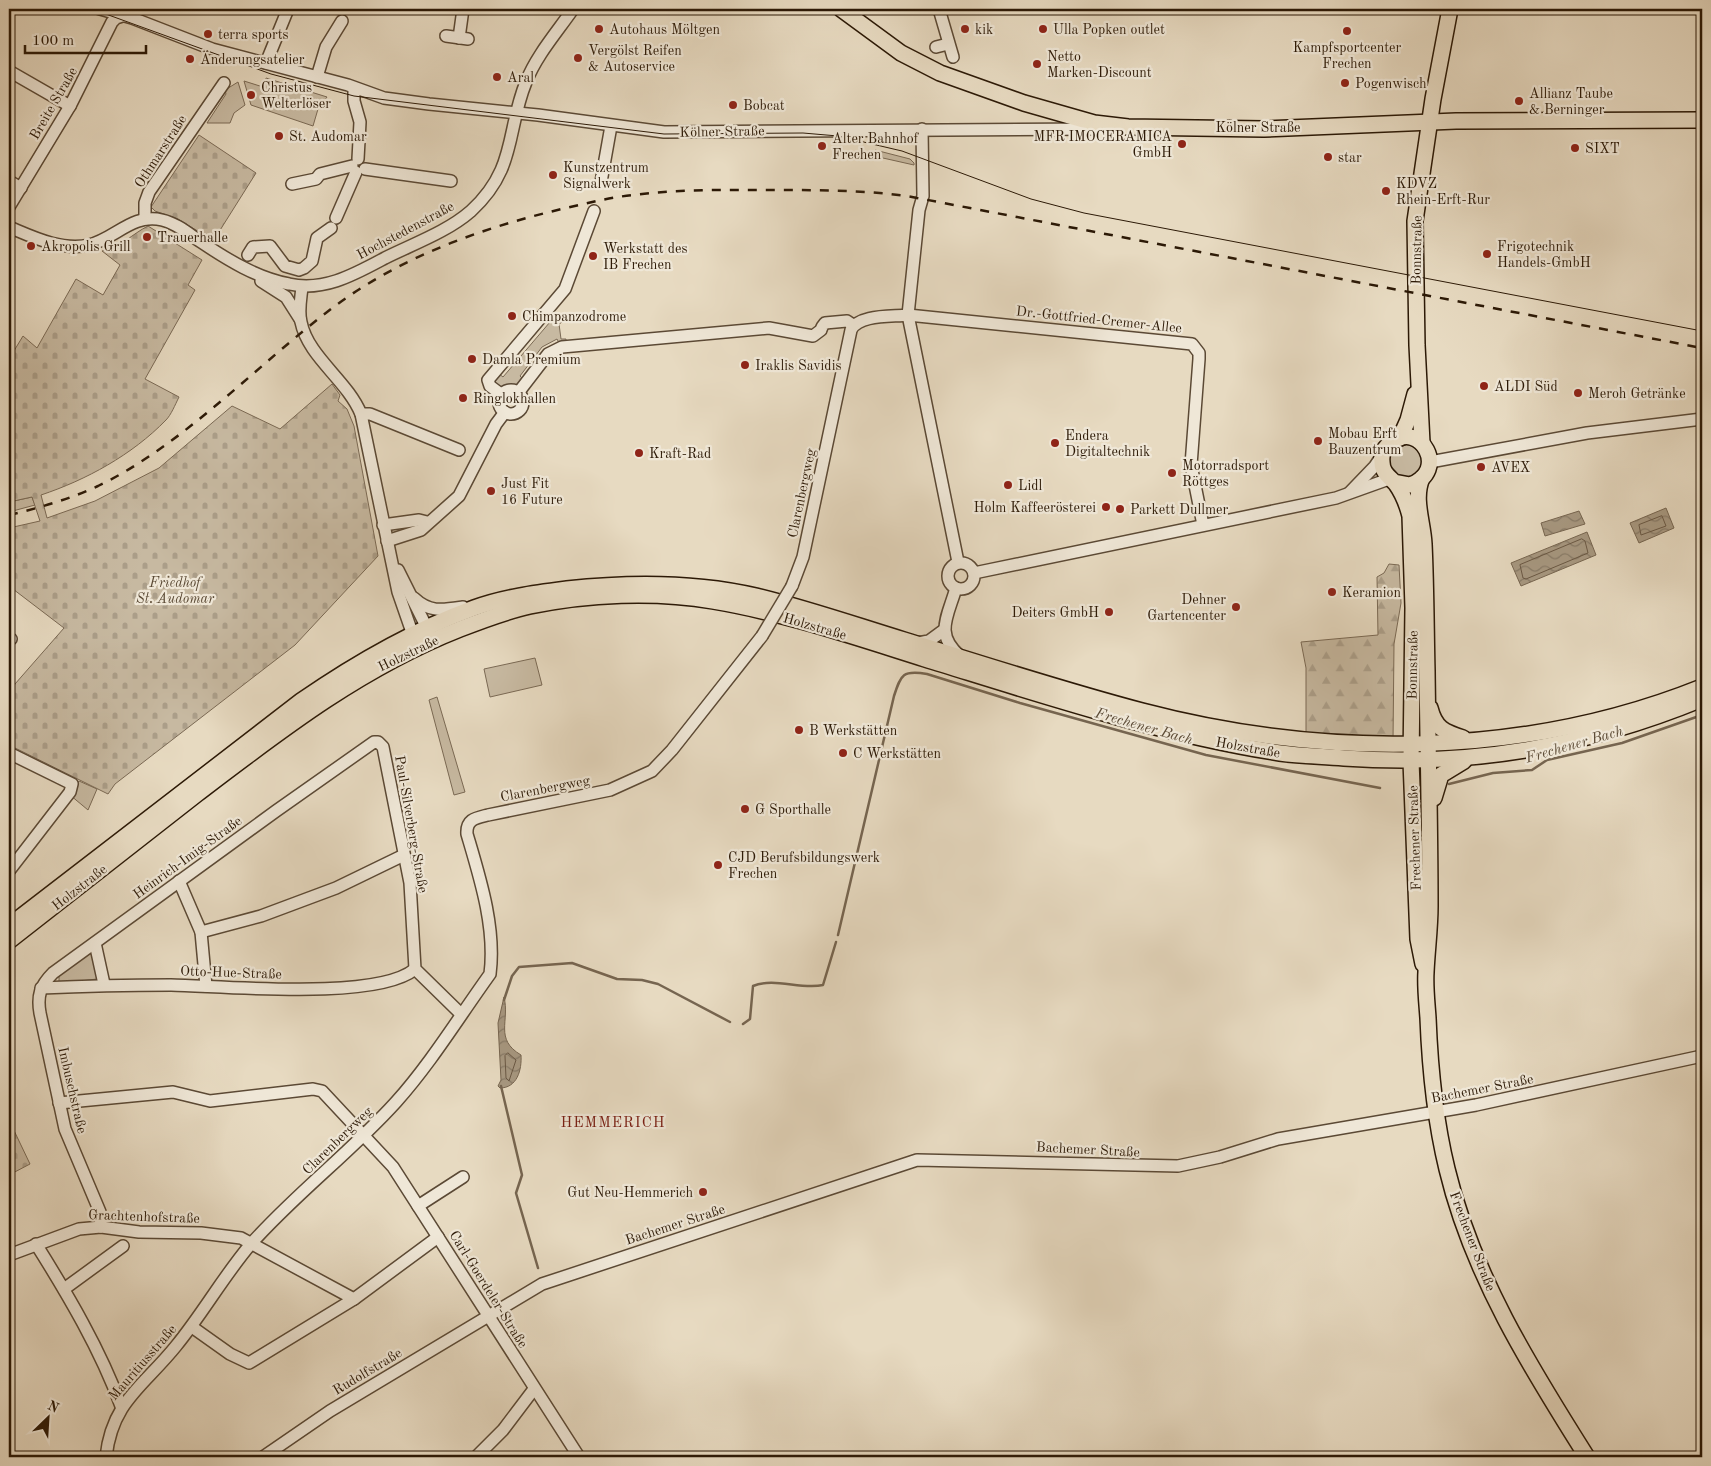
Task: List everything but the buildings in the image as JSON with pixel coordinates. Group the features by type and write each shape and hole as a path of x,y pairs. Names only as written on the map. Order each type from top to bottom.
{"main road":[{"name":"Kölner Straße","path":"841,9 894,48 940,73 1024,103 1094,123 1128,127 1264,129 1430,122 1702,120"},
{"name":"Bonnstraße","path":"1422,443 1420,431 1422,398 1418,375 1415,221 1450,9"},
{"name":"Bonnstraße","path":"1400,438 1411,410 1418,375"},
{"path":"1400,438 1412,438 1422,443 1427,449 1430,462 1422,478 1410,485 1392,480 1383,468 1383,454 1390,443 1400,438"},
{"name":"Bonnstraße","path":"1422,478 1418,488 1418,498 1424,539 1428,761"},
{"name":"Bonnstraße","path":"1392,480 1407,502 1412,541 1411,761"},
{"name":"Holzstraße","path":"9,926 301,701 350,667 429,634 478,607 531,594 600,585 661,584 753,596 1082,694 1191,722 1302,741 1411,746 1560,728 1644,707 1702,686"},
{"name":"Holzstraße","path":"429,634 478,622 529,606 601,597 661,596 708,600 754,609 820,626 1055,699 1186,735 1284,754 1411,761 1467,759 1553,746 1645,721 1702,699"},
{"name":"Holzstraße","path":"9,941 292,723 414,640"},
{"path":"1428,698 1432,717 1441,730 1469,740"},
{"path":"1430,809 1441,775 1467,759"},
{"name":"Frechener Straße","path":"1411,761 1418,939 1425,973 1429,1053 1436,1113 1447,1169 1459,1212 1490,1287 1511,1331 1586,1457"},
{"name":"Frechener Straße","path":"1425,973 1430,931 1428,761"}],"street":[{"name":"Kölner Straße","path":"100,9 132,18 212,49 348,85 354,89 384,98 518,113 611,126 664,132 922,128 1093,129"},
{"path":"266,63 288,9"},
{"path":"446,36 463,38 463,9"},
{"name":"Hochstedenstraße","path":"145,219 168,222 238,265 269,279 302,287 329,284 356,273 456,222 481,201 503,166 509,152 526,80 573,9"},
{"path":"940,9 953,57"},
{"name":"Breite Straße","path":"9,207 70,106 112,22 122,16"},
{"path":"317,77 326,47 342,21"},
{"path":"936,47 948,44"},
{"path":"9,71 70,106"},
{"name":"Othmarstraße","path":"145,219 149,192 224,83"},
{"path":"248,255 253,247 270,246 285,266 294,270 304,268 312,261 317,238 333,223 358,167 360,122 354,101 354,89"},
{"path":"601,182 611,126"},
{"path":"922,128 923,196 919,210 908,315 958,562"},
{"path":"292,184 316,179 320,174 358,167 450,181"},
{"path":"9,181 21,188"},
{"path":"502,395 490,386 488,380 565,289 594,211"},
{"path":"9,227 51,243 78,246 100,241 129,224 145,219"},
{"path":"238,265 286,297 300,319 312,348 354,399 360,414 398,592 414,640"},
{"path":"300,319 302,287"},
{"name":"Dr.-Gottfried-Cremer-Allee","path":"852,330 865,320 908,315 1192,344 1199,353 1192,465 1204,525"},
{"path":"518,393 548,354 562,347 769,328 813,336 822,329 825,323 832,322 847,322 852,330"},
{"name":"Clarenbergweg","path":"251,1244 290,1204 364,1136 410,1086 490,974 492,958 485,904 467,834 468,824 471,820 610,790 652,771 672,750 762,636 792,586 803,557 852,330"},
{"path":"512,390 518,393 523,400 522,409 516,414 504,412 500,406 502,395 512,390"},
{"path":"387,541 421,530 459,496 504,412"},
{"path":"360,414 370,414 459,450"},
{"path":"1430,462 1587,433 1702,419"},
{"path":"1348,493 1383,454"},
{"path":"974,573 1336,498 1392,480"},
{"path":"384,524 419,520 428,522"},
{"path":"392,560 412,596 429,634"},
{"path":"958,562 967,563 974,573 971,585 963,589 956,588 951,584 947,576 950,567 958,562"},
{"path":"956,588 944,630 949,647 962,657"},
{"name":"Holzstraße","path":"412,596 426,608 435,610 478,607"},
{"path":"915,643 929,641 944,630"},
{"name":"Paul-Silverberg-Straße","path":"378,742 383,747 410,883 415,969"},
{"name":"Heinrich-Imig-Straße","path":"41,988 53,973 179,881 370,744 378,742"},
{"path":"9,753 72,784 70,792 9,871"},
{"path":"202,932 261,916 336,888 404,855"},
{"path":"179,881 202,932 206,986"},
{"path":"95,943 104,984"},
{"path":"415,969 461,1014"},
{"name":"Otto-Hue-Straße","path":"41,988 104,984 206,986 259,990 311,989 366,985 395,980 415,969"},
{"name":"Imbuschstraße","path":"41,988 38,998 40,1013 68,1138 100,1212 101,1227"},
{"name":"Bachemer Straße","path":"488,1315 542,1284 917,1160 1178,1166 1220,1157 1278,1139 1436,1113 1702,1056"},
{"name":"Carl-Goerdeler-Straße","path":"60,1104 173,1092 210,1101 317,1089 326,1094 393,1167 580,1457"},
{"path":"418,1206 463,1177"},
{"name":"Grachtenhofstraße","path":"9,1255 79,1229 101,1227 139,1232 201,1233 241,1238 354,1299"},
{"path":"192,1327 230,1354 249,1363 354,1299 438,1237"},
{"path":"36,1244 64,1289 113,1383 121,1406"},
{"name":"Mauritiusstraße","path":"106,1457 109,1435 121,1406 157,1369 192,1327 220,1281 251,1244"},
{"path":"104,1258 107,1246"},
{"path":"64,1289 123,1246"},
{"name":"Rudolfstraße","path":"263,1457 330,1411 488,1315"},
{"path":"476,1457 503,1430 534,1388"}],"green space":[{"path":"266,78 327,97 318,109 313,126 251,105 244,81 263,87"},
{"path":"238,82 245,105 234,113 230,123 207,123 226,94 225,90"},
{"path":"199,135 256,173 217,235 209,238 178,219 155,211 151,207"},
{"path":"875,150 910,159 914,165 874,156"},
{"name":"Friedhof St. Audomar","path":"148,226 202,260 188,285 195,290 145,379 179,397 166,420 153,433 123,455 75,482 41,495 47,518 95,501 159,468 232,406 280,429 332,384 340,395 338,401 347,409 354,426 378,556 295,645 115,784 108,794 9,745 9,697 15,684 64,628 9,586 9,528 40,521 32,497 9,502 9,359 23,336 37,348 76,279 103,295 120,265 102,251 120,244"},
{"path":"556,315 564,321 559,324 561,339 566,339 566,342 559,343 557,339 542,347 520,376 523,379 518,384 500,387 494,383 498,373 503,377"},
{"path":"1405,443 1418,448 1423,461 1418,474 1405,479 1392,474 1387,461 1392,448"},
{"path":"32,497 35,505 9,512 9,502"},
{"path":"1389,564 1399,565 1401,603 1394,644 1393,741 1306,735 1306,668 1301,642 1378,635 1377,577 1384,573"},
{"path":"535,658 542,685 490,697 484,669"},
{"path":"437,697 465,792 454,795 429,700"},
{"path":"79,781 97,789 88,810 70,795"},
{"path":"88,954 92,954 97,979 59,982 59,975"},
{"path":"9,1120 30,1164 9,1175"}],"water":[{"path":"1666,508 1674,528 1639,543 1630,523"},
{"path":"1579,511 1585,524 1545,536 1541,523"},
{"path":"1587,532 1596,555 1521,586 1511,563"},
{"path":"504,997 505,1036 513,1049 521,1055 521,1061 519,1072 514,1082 511,1085 500,1088 498,1086 501,1080 498,1023"}],"waterway":[{"name":"Frechener Bach","path":"838,935 894,696 901,678 908,673 927,674 1020,703 1206,755 1380,788"},
{"name":"Frechener Bach","path":"1449,784 1493,773 1532,770 1547,760 1622,743 1702,715"},
{"path":"743,1024 750,1019 753,986 770,983 806,986 823,985 836,942"},
{"path":"504,1000 512,976 519,967 572,963 617,979 642,980 658,984 730,1022"},
{"path":"501,1086 522,1175 516,1193 538,1268"}],"tram line":[{"path":"92,9 271,74 354,96 664,134 803,133 838,136 902,151 1031,199 1084,213 1702,331"}],"railway":[{"path":"9,515 76,495 98,486 129,469 189,427 331,309 385,274 414,259 443,246 504,224 608,199 652,193 704,190 807,190 857,191 907,196 1702,348"}],"place":[{"name":"Autohaus Möltgen","path":"599,29"},
{"name":"kik","path":"965,29"},
{"name":"Ulla Popken outlet","path":"1043,29"},
{"name":"Kampfsportcenter Frechen","path":"1347,31"},
{"name":"terra sports","path":"208,34"},
{"name":"Vergölst Reifen & Autoservice","path":"578,58"},
{"name":"Änderungsatelier","path":"190,59"},
{"name":"Netto Marken-Discount","path":"1037,64"},
{"name":"Aral","path":"497,77"},
{"name":"Pogenwisch","path":"1345,83"},
{"name":"Christus Welterlöser","path":"251,95"},
{"name":"Allianz Taube & Berninger","path":"1519,101"},
{"name":"Bobcat","path":"733,105"},
{"name":"St. Audomar","path":"279,136"},
{"name":"MFR IMOCERAMICA GmbH","path":"1182,144"},
{"name":"Alter Bahnhof Frechen","path":"822,146"},
{"name":"SIXT","path":"1575,148"},
{"name":"star","path":"1328,157"},
{"name":"Kunstzentrum Signalwerk","path":"553,175"},
{"name":"KDVZ Rhein-Erft-Rur","path":"1386,191"},
{"name":"Trauerhalle","path":"147,237"},
{"name":"Akropolis Grill","path":"31,246"},
{"name":"Frigotechnik Handels-GmbH","path":"1487,254"},
{"name":"Werkstatt des IB Frechen","path":"593,256"},
{"name":"Chimpanzodrome","path":"512,316"},
{"name":"Damla Premium","path":"472,359"},
{"name":"Iraklis Savidis","path":"745,365"},
{"name":"ALDI Süd","path":"1484,386"},
{"name":"Meroh Getränke","path":"1578,393"},
{"name":"Ringlokhallen","path":"463,398"},
{"name":"Mobau Erft Bauzentrum","path":"1318,441"},
{"name":"Endera Digitaltechnik","path":"1055,443"},
{"name":"Kraft-Rad","path":"639,453"},
{"name":"AVEX","path":"1481,467"},
{"name":"Motorradsport Röttges","path":"1172,473"},
{"name":"Lidl","path":"1008,485"},
{"name":"Just Fit 16 Future","path":"491,491"},
{"name":"Holm Kaffeerösterei","path":"1106,507"},
{"name":"Parkett Dullmer","path":"1120,509"},
{"name":"Keramion","path":"1332,592"},
{"name":"Dehner Gartencenter","path":"1236,607"},
{"name":"Deiters GmbH","path":"1109,612"},
{"name":"B Werkstätten","path":"799,730"},
{"name":"C Werkstätten","path":"843,753"},
{"name":"G Sporthalle","path":"745,809"},
{"name":"CJD Berufsbildungswerk Frechen","path":"718,865"},
{"name":"Gut Neu-Hemmerich","path":"703,1192"}],"district":[{"name":"HEMMERICH","path":"613,1122"}]}
